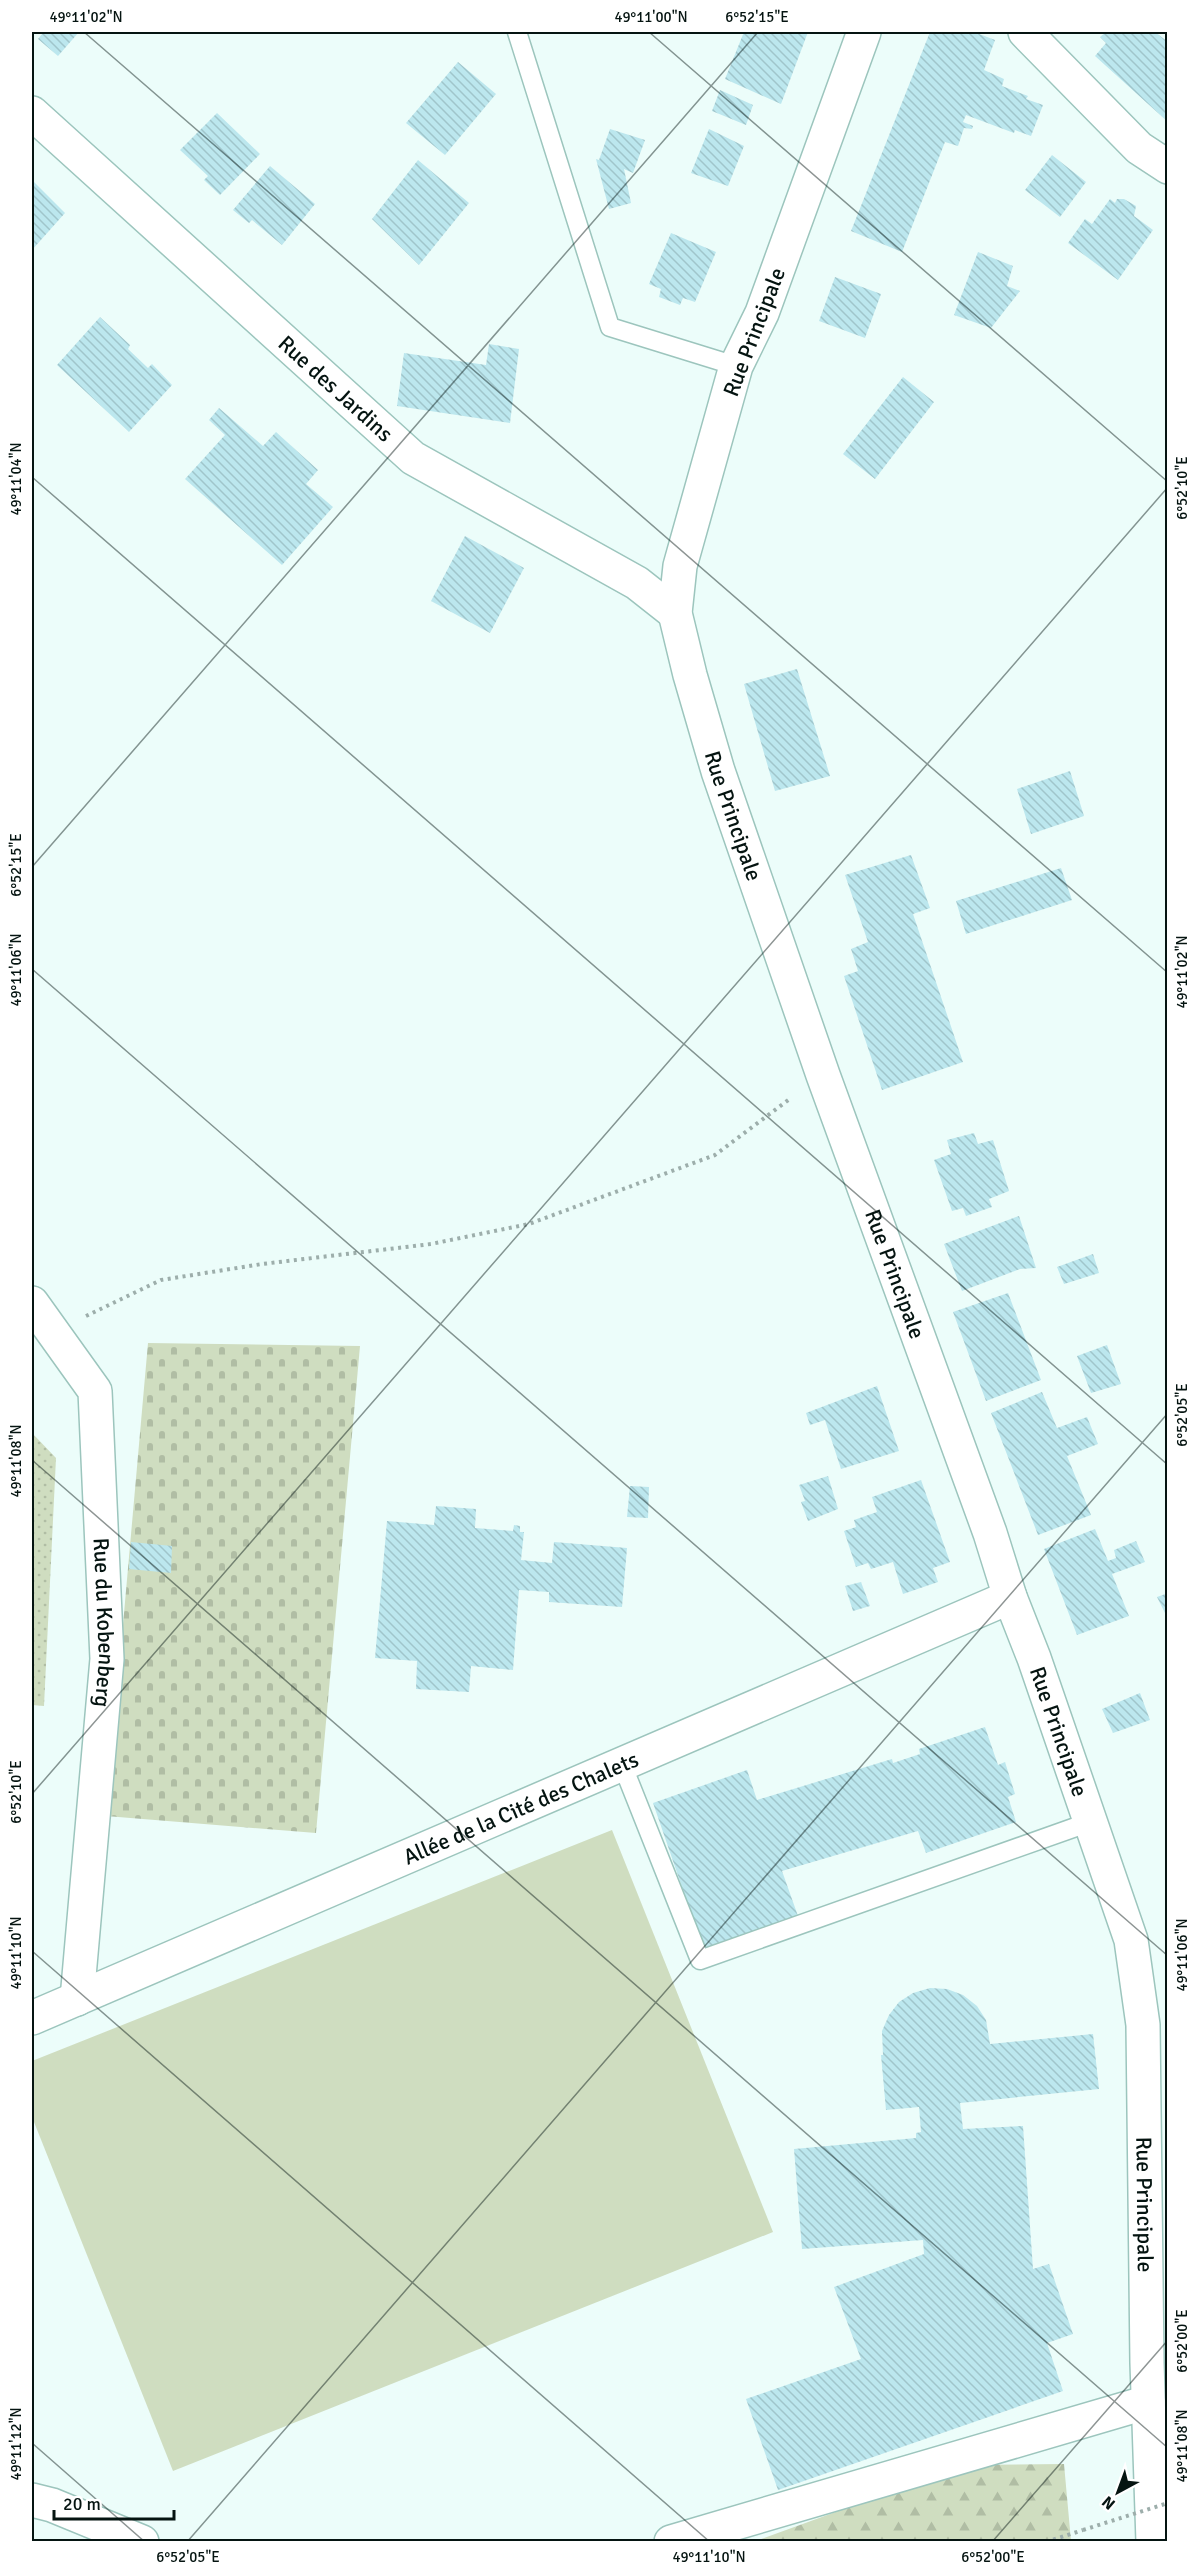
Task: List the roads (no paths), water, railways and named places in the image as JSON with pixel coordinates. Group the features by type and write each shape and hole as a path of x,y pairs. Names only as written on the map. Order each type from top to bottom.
{"street":[{"name":"Rue Principale","path":"864,32 762,313 736,366 680,566 675,613 690,675 718,771 823,1075 990,1533 1010,1597 1034,1658 1131,1940 1143,2025 1148,2402 1153,2541"},
{"path":"1025,32 1139,148 1167,167"},
{"name":"Rue des Jardins","path":"32,113 413,458 637,583 675,613"},
{"name":"Rue du Kobenberg","path":"32,1303 53,1332 66,1368 95,1391 107,1659 77,1999"},
{"name":"Allée de la Cité des Chalets","path":"32,2018 1010,1597"},
{"path":"671,2541 1148,2402"},
{"path":"38,2508 142,2541"}],"lane":[{"path":"517,32 610,327 736,366"},
{"path":"622,1764 700,1960 1090,1822"}]}
